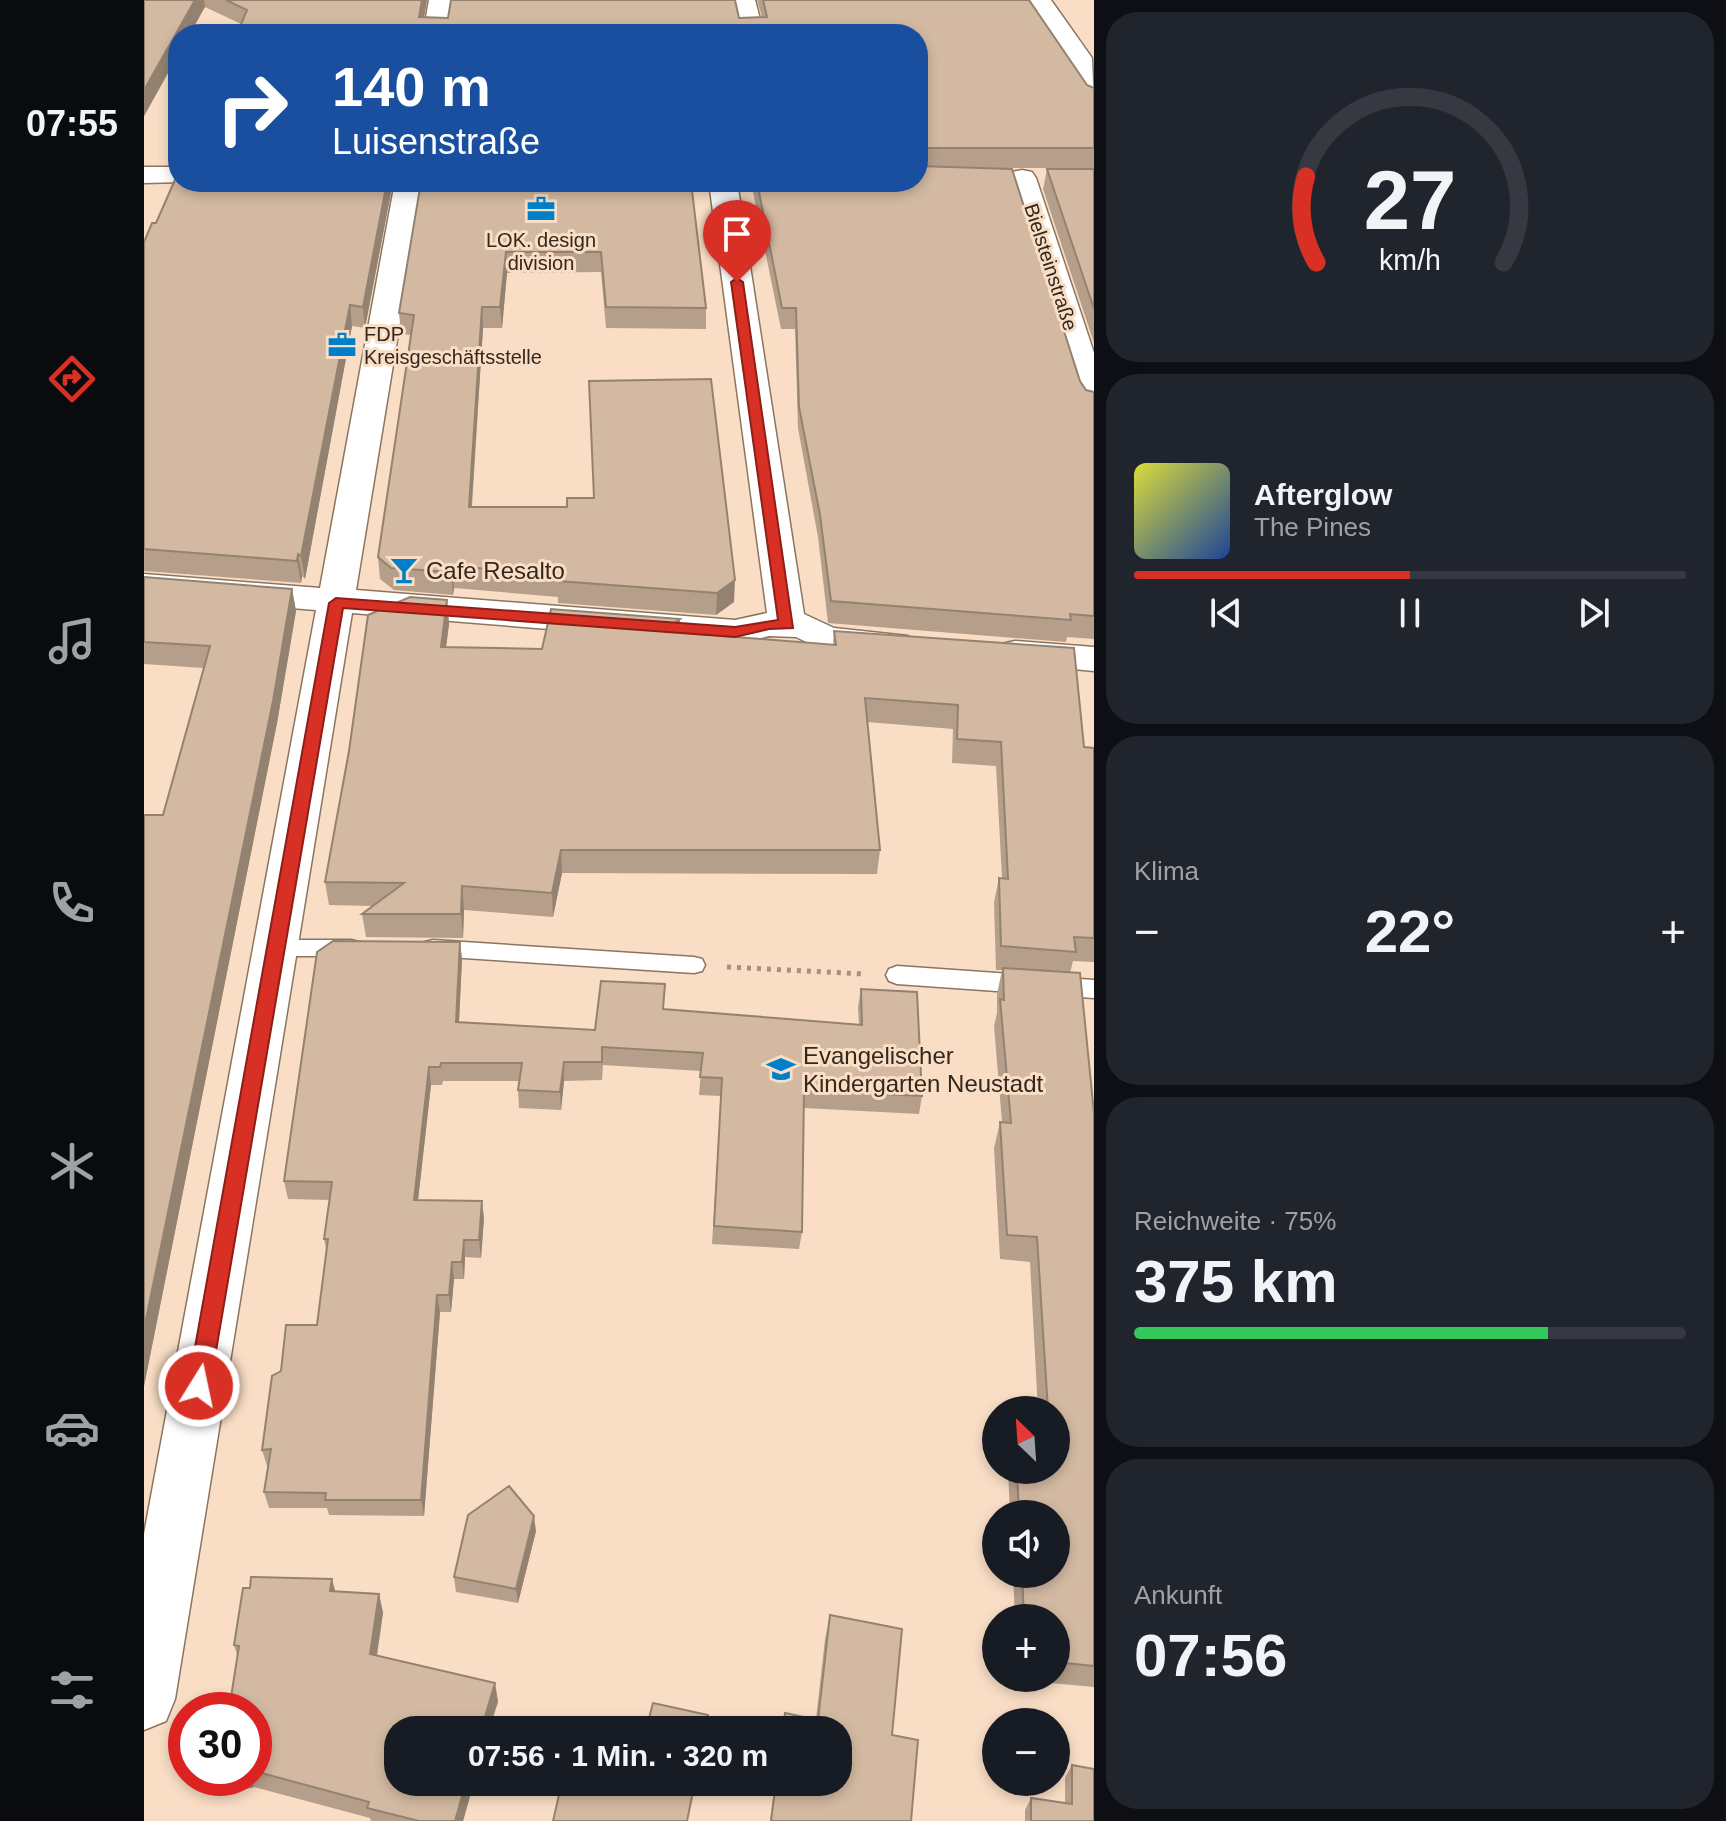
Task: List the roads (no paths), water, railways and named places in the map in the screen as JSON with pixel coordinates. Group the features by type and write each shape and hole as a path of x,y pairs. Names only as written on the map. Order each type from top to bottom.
{"street":[{"path":"437,24 441,0"},
{"path":"743,0 749,24"},
{"path":"1039,0 1079,58 1092,86"},
{"path":"144,175 168,175"},
{"name":"Bielsteinstraße","path":"1022,178 1094,402"},
{"path":"144,1699 407,192"},
{"path":"724,192 787,625"},
{"path":"144,585 336,603 735,632 769,624 805,626 825,639 936,648"},
{"path":"983,651 1094,659"}],"lane":[{"path":"276,948 371,948"},
{"path":"418,948 694,965"},
{"path":"897,975 1094,989"}],"place":[{"name":"LOK. design division","path":"541,209"},
{"name":"FDP Kreisgeschäftsstelle","path":"342,345"},
{"name":"Cafe Resalto","path":"404,570"},
{"name":"Evangelischer Kindergarten Neustadt","path":"781,1069"}]}
